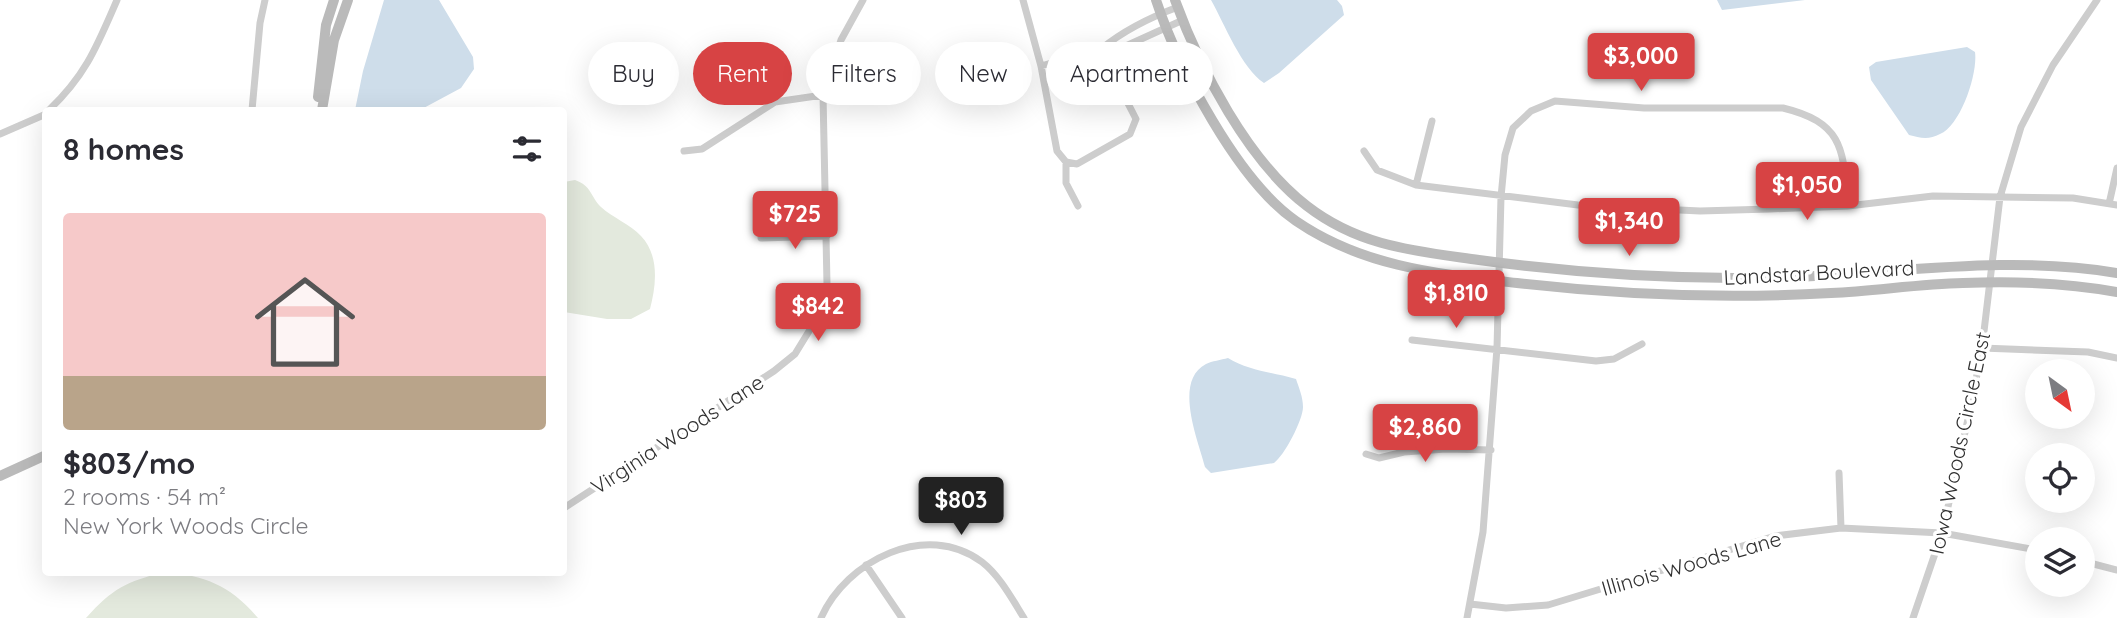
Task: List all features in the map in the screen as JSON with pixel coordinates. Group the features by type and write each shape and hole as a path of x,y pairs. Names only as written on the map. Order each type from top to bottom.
{"street":[{"path":"54,107 72,89 94,54 117,0"},
{"path":"252,107 260,23 265,0"},
{"path":"320,107 326,25 334,0"},
{"path":"321,107 334,40 348,0"},
{"name":"Virginia Woods Lane","path":"840,42 863,0"},
{"path":"1023,0 1041,66 1057,151 1066,162 1066,183 1078,206"},
{"name":"Landstar Boulevard","path":"1156,0 1201,97 1231,150 1254,182 1294,220 1340,247 1388,264 1418,271 1497,281 1604,291 1727,297 1832,293 1963,283 2117,292"},
{"name":"Iowa Woods Circle East","path":"1913,618 1942,533 1982,348 2000,197 2026,117 2053,65 2097,0"},
{"path":"1108,42 1177,3"},
{"name":"Landstar Boulevard","path":"1177,3 1223,101 1246,139 1272,173 1307,206 1346,230 1395,248 1498,262 1654,276 1731,278 1832,275 1950,265 2043,266 2117,273"},
{"path":"1134,42 1183,20"},
{"path":"1041,66 1046,65"},
{"path":"684,151 702,149 775,102 806,97"},
{"path":"1467,618 1483,532 1491,450 1501,197 1505,155 1513,128 1531,111 1555,101 1644,108 1783,108 1805,113 1823,123 1840,145 1848,206"},
{"name":"Virginia Woods Lane","path":"567,506 774,372 795,354 814,323 827,284 823,105"},
{"path":"1066,162 1077,164 1129,134 1136,119 1129,105"},
{"path":"0,134 42,117"},
{"path":"1416,185 1432,121"},
{"path":"1364,151 1377,170 1416,185 1578,205 1700,211 1848,206 1933,195 2073,198 2113,204 2117,168"},
{"path":"761,238 827,236"},
{"path":"1412,340 1596,361 1614,359 1643,344"},
{"path":"1982,348 2088,352 2117,358"},
{"path":"1366,454 1379,458 1404,452 1446,449 1491,450"},
{"path":"0,476 42,457"},
{"path":"1839,473 1841,528"},
{"name":"Illinois Woods Lane","path":"1471,604 1506,608 1548,605 1775,536 1841,528 1942,533 2025,548"},
{"path":"821,618 836,591 866,565 890,552 921,544 936,545 973,557 990,570 1024,618"},
{"path":"2095,564 2117,570"},
{"path":"866,565 902,618"}],"shaded area":[{"path":"567,181 581,182 601,207 637,232 647,244 655,271 650,309 631,319 607,319 567,312"},
{"path":"150,576 192,576 205,580 237,597 258,618 86,618 121,587"}],"water":[{"path":"384,0 439,0 473,57 474,69 461,88 426,107 356,107"},
{"path":"1211,0 1337,0 1344,15 1264,83 1241,57"},
{"path":"1717,0 1805,0 1722,10"},
{"path":"1967,47 1975,52 1974,72 1955,120 1948,129 1936,136 1924,138 1909,135 1871,80 1869,67 1876,62"},
{"path":"1228,358 1252,369 1296,379 1303,407 1288,446 1274,463 1211,473 1205,467 1190,412 1191,383 1196,372 1206,364"}]}
